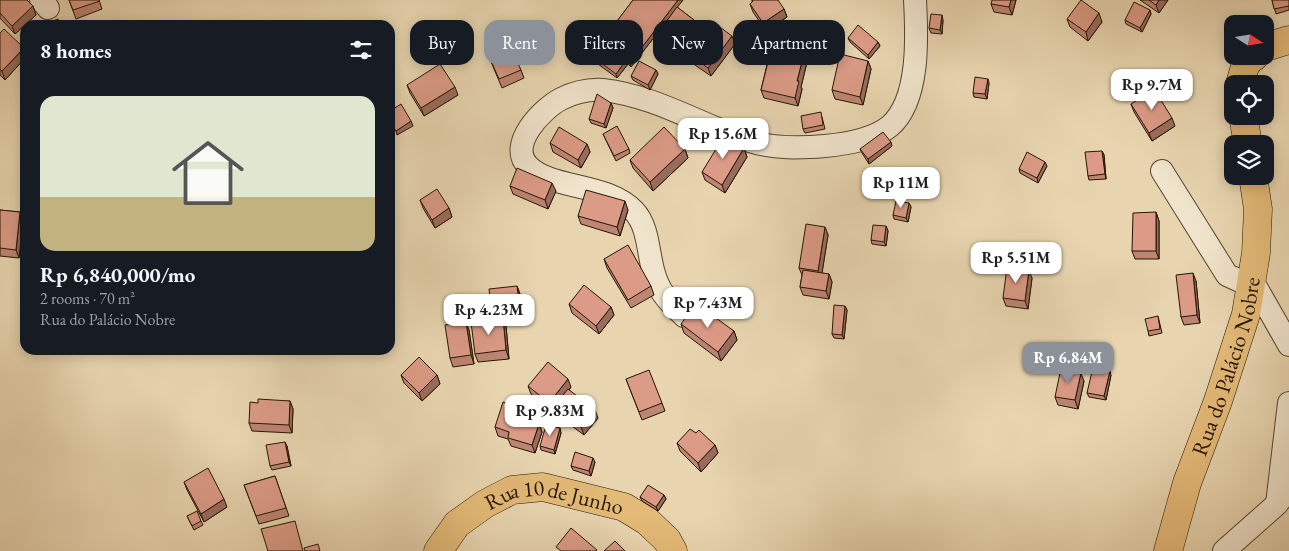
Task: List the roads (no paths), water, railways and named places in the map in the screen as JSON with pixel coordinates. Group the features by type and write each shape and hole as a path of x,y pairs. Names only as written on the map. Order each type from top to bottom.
{"main road":[{"path":"1274,45 1289,40"},
{"name":"Rua do Palácio Nobre","path":"1168,551 1187,483 1218,401 1246,314 1256,252 1258,209 1254,185"},
{"name":"Rua 10 de Junho","path":"438,551 457,524 485,504 512,490 543,487 624,507 647,521 667,540 673,551"}],"street":[{"path":"684,316 665,296 657,283 644,227 633,210 608,194 550,178 535,172 527,166 522,157 521,148 530,129 547,109 561,99 574,94 600,90 645,98 736,136 768,146 806,148 858,140 890,126 906,102 913,72 915,0"},
{"path":"1162,170 1227,275 1251,283 1289,344"},
{"path":"1224,551 1283,496 1289,403"}]}
